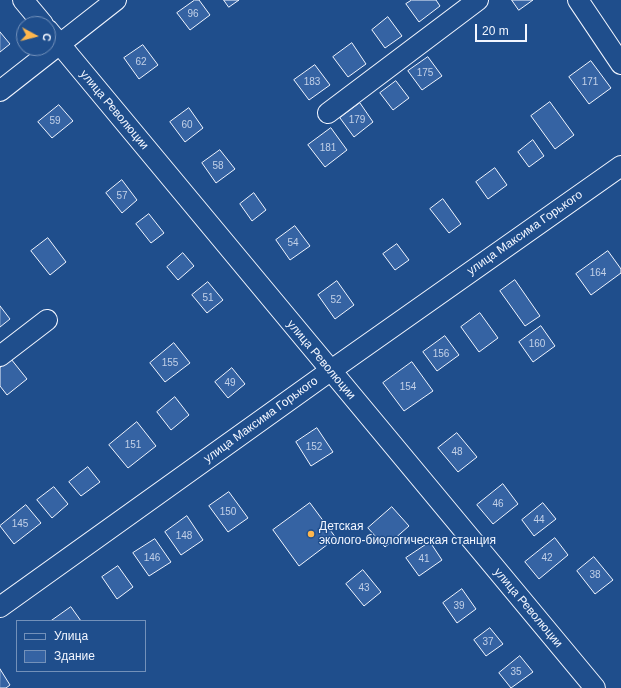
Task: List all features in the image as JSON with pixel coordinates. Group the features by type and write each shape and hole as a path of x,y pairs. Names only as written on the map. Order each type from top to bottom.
{"street":[{"path":"23,0 36,16"},
{"path":"56,35 116,0"},
{"path":"328,113 478,0"},
{"path":"578,0 621,64"},
{"name":"улица Революции","path":"56,41 595,688"},
{"path":"0,91 34,56"},
{"name":"улица Максима Горького","path":"0,607 330,371 621,166"},
{"path":"0,356 47,320"}],"building":[{"path":"195,0 199,0 210,15 190,30 177,13"},
{"path":"224,0 239,0 229,7"},
{"path":"412,0 436,0 440,6 419,22 406,4"},
{"path":"512,0 533,0 519,10"},
{"path":"388,17 402,36 385,48 372,30"},
{"path":"0,32 10,44 0,52"},
{"path":"352,43 366,64 348,77 333,57"},
{"path":"143,45 158,65 139,79 124,58"},
{"path":"428,57 442,76 422,90 408,71"},
{"path":"591,61 611,88 589,104 569,77"},
{"path":"315,65 330,85 309,100 294,80"},
{"path":"396,81 409,98 393,110 380,93"},
{"path":"550,102 574,135 555,149 531,116"},
{"path":"360,103 373,122 354,137 340,118"},
{"path":"59,105 73,121 52,138 38,122"},
{"path":"189,108 203,128 185,142 170,122"},
{"path":"331,128 347,150 325,167 308,145"},
{"path":"533,140 544,156 529,167 518,152"},
{"path":"220,150 235,169 216,183 202,163"},
{"path":"495,168 507,185 488,199 476,182"},
{"path":"122,180 137,200 122,213 106,193"},
{"path":"254,193 266,210 252,221 240,204"},
{"path":"443,199 461,224 449,233 430,209"},
{"path":"149,214 164,233 151,243 136,224"},
{"path":"295,226 310,246 290,260 276,240"},
{"path":"48,238 66,262 50,275 31,251"},
{"path":"397,244 409,260 395,270 383,254"},
{"path":"608,251 621,269 621,273 591,295 576,274"},
{"path":"183,253 194,266 178,280 167,267"},
{"path":"515,280 540,316 525,326 500,291"},
{"path":"337,281 354,305 335,319 318,295"},
{"path":"208,282 223,300 207,313 192,295"},
{"path":"0,306 10,319 0,327"},
{"path":"480,313 498,338 479,352 461,327"},
{"path":"541,326 555,346 533,362 519,342"},
{"path":"445,336 459,355 437,371 423,352"},
{"path":"174,343 190,363 165,382 150,363"},
{"path":"11,359 27,379 7,395 0,386 0,368"},
{"path":"412,362 433,391 404,411 383,383"},
{"path":"232,368 245,384 228,398 215,382"},
{"path":"175,397 189,415 171,430 157,412"},
{"path":"137,422 156,446 128,468 109,445"},
{"path":"317,428 333,452 311,466 296,442"},
{"path":"457,433 477,457 458,472 438,448"},
{"path":"88,467 100,482 81,496 69,482"},
{"path":"503,484 518,504 493,524 477,505"},
{"path":"54,487 68,504 52,518 37,500"},
{"path":"229,492 248,518 228,532 209,506"},
{"path":"310,503 336,538 299,566 273,530"},
{"path":"543,503 556,519 534,536 522,520"},
{"path":"26,505 41,523 14,544 0,526"},
{"path":"392,507 409,526 385,547 368,528"},
{"path":"187,516 203,540 181,555 165,532"},
{"path":"555,538 568,555 539,579 525,562"},
{"path":"155,539 171,562 149,576 133,553"},
{"path":"430,542 442,560 419,576 406,558"},
{"path":"594,557 613,580 595,594 577,571"},
{"path":"118,566 133,587 117,599 102,577"},
{"path":"363,570 381,592 364,606 346,584"},
{"path":"462,589 476,609 457,623 443,603"},
{"path":"71,607 80,620 52,620"},
{"path":"490,628 503,644 486,656 474,640"},
{"path":"520,656 533,672 511,688 499,673"},
{"path":"0,669 10,685 6,688 0,688"}],"place":[{"name":"Детская эколого-биологическая станция","path":"311,534"}]}
